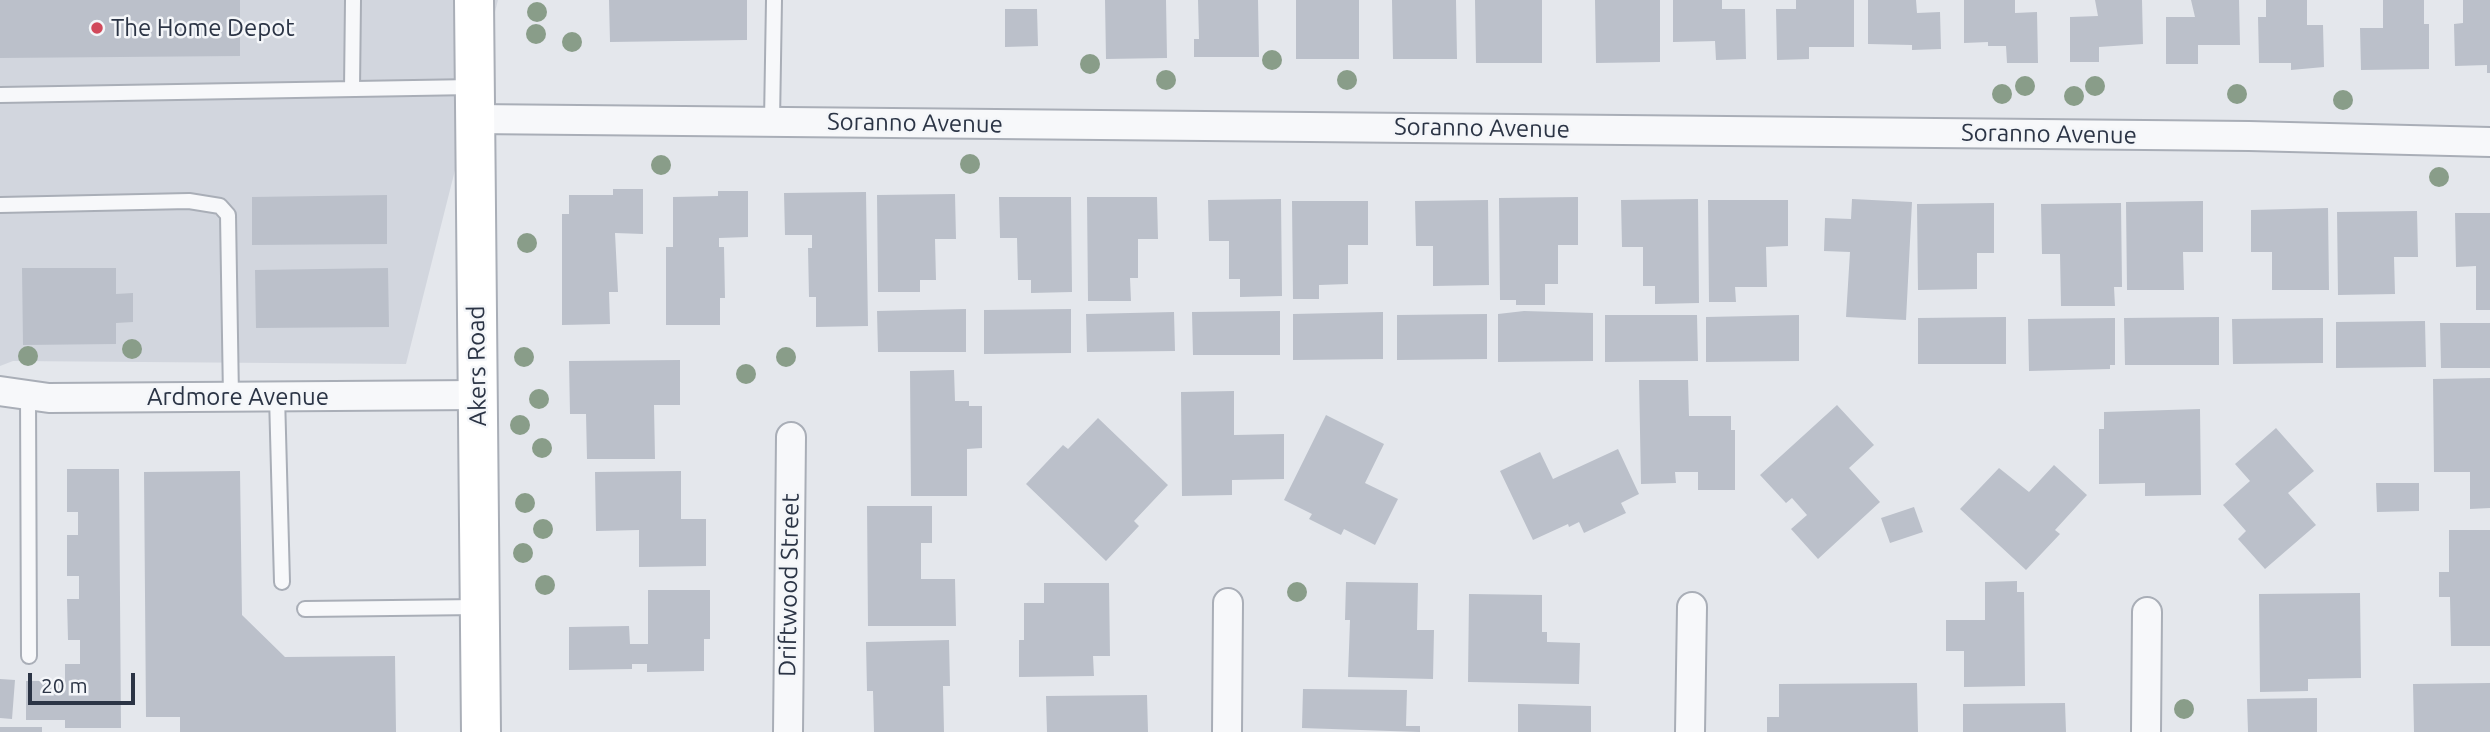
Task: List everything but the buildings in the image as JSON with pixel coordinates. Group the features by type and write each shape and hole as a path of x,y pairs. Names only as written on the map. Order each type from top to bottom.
{"street":[{"name":"Akers Road","path":"474,0 481,732"},
{"name":"Soranno Avenue","path":"474,103 772,121 2194,135 2490,142"},
{"name":"Ardmore Avenue","path":"0,391 49,398 477,395"},
{"name":"Driftwood Street","path":"788,732 791,437"},
{"path":"1227,732 1228,603"},
{"path":"1690,732 1692,607"},
{"path":"2146,732 2147,612"}],"lane":[{"path":"352,0 352,89"},
{"path":"772,121 774,0"},
{"path":"0,94 352,89 474,103"},
{"path":"0,205 189,201 220,206 228,215 231,397"},
{"path":"29,395 29,656"},
{"path":"277,397 282,582"},
{"path":"305,609 479,607"}],"shaded area":[{"path":"0,0 498,0 406,364 13,361 0,366"}],"place":[{"name":"The Home Depot","path":"97,28"}]}
